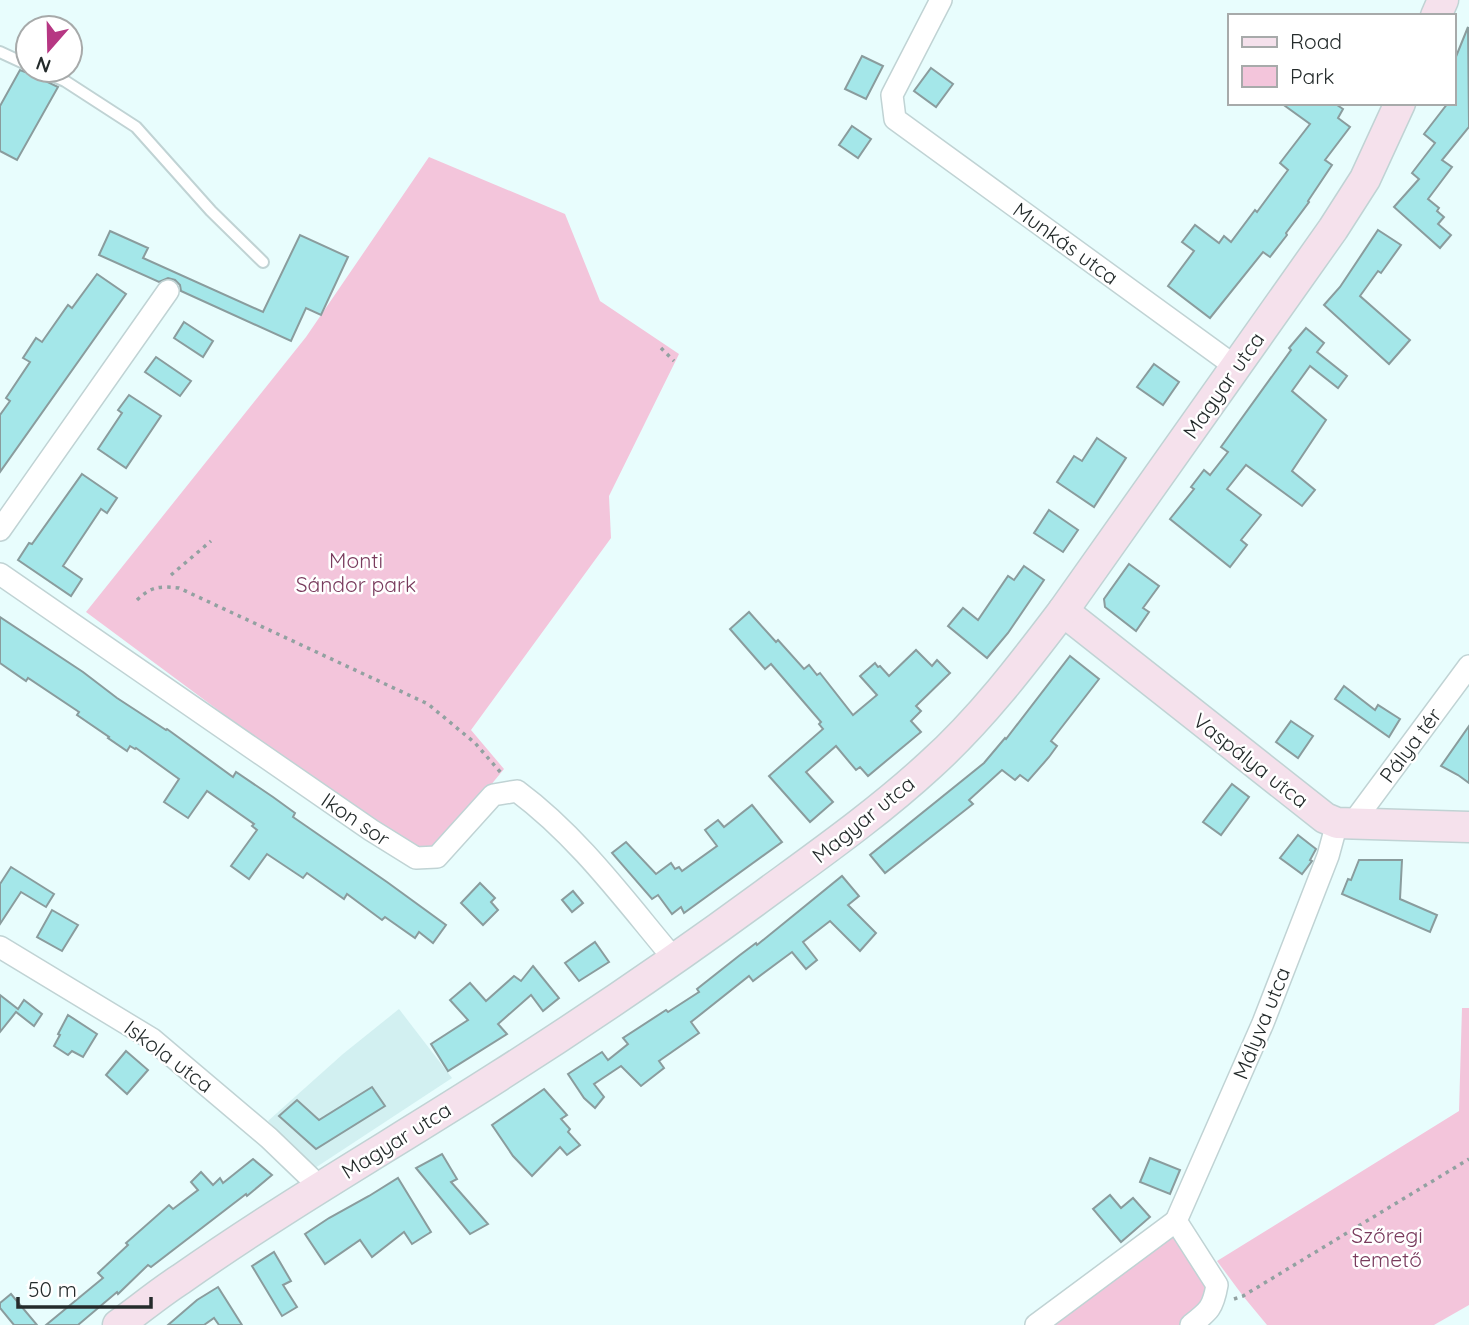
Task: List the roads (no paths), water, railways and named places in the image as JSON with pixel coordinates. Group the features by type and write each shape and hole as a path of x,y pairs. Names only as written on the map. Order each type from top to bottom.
{"street":[{"name":"Munkás utca","path":"941,0 892,95 895,119 1236,367"},
{"name":"Magyar utca","path":"118,1325 180,1279 588,1019 675,960 805,865 931,765 1017,672 1063,611 1333,229 1365,178 1399,105"},
{"path":"0,530 168,291"},
{"name":"Ikon sor","path":"0,574 371,830 416,858 438,857 493,795 517,792 537,806 575,844 675,960"},
{"name":"Vaspálya utca","path":"1063,611 1325,818 1344,823"},
{"name":"Pálya tér","path":"1344,823 1469,666"},
{"path":"1344,823 1469,827"},
{"name":"Mályva utca","path":"1036,1325 1176,1221 1263,1023 1328,856 1344,823"},
{"name":"Iskola utca","path":"0,947 152,1039 269,1138 321,1188"},
{"path":"1176,1221 1217,1285 1214,1303 1191,1325"}],"lane":[{"path":"70,84 136,127 211,211 263,262"}],"park label":[{"name":"Monti Sándor park","path":"356,572"},
{"name":"Szőregi temető","path":"1387,1247"}]}
